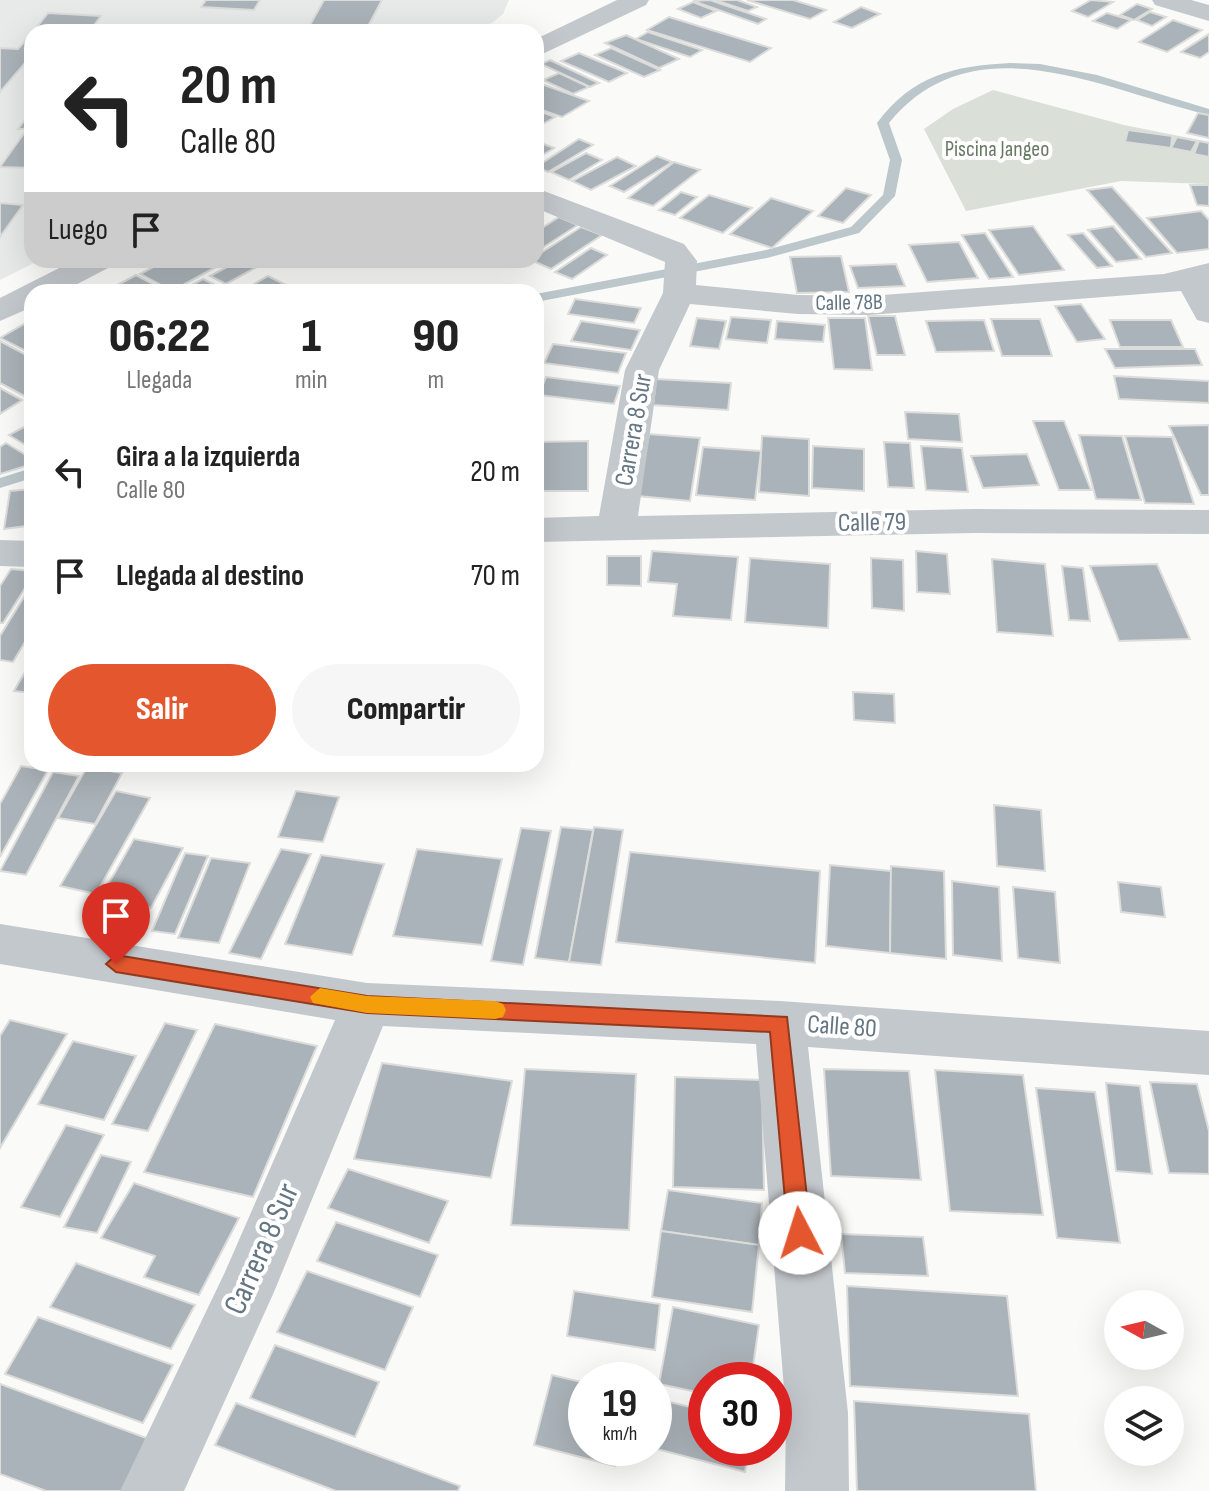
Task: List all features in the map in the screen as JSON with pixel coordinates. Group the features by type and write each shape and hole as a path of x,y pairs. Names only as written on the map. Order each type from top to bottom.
{"street":[{"path":"544,45 637,0"},
{"path":"1164,0 1209,13"},
{"name":"Calle 78B","path":"544,200 673,251 680,278 838,306 1200,277"},
{"path":"52,284 83,268"},
{"path":"1200,277 1209,313"},
{"name":"Carrera 8 Sur","path":"617,526 642,370 680,278"},
{"path":"0,311 24,298"},
{"name":"Calle 79","path":"544,530 617,526 1209,522"},
{"path":"0,553 24,554"},
{"name":"Calle 80","path":"0,944 367,1004 780,1023 1209,1053"},
{"name":"Carrera 8 Sur","path":"152,1491 245,1292 367,1004"},
{"path":"780,1023 817,1413 817,1491"}],"shaded area":[{"path":"0,0 509,0 503,14 489,24 24,24 24,268 0,280"}],"green space":[{"name":"Piscina Jangeo","path":"993,90 1124,125 1209,142 1209,184 1121,181 966,211 924,129 953,109"}],"building":[{"path":"206,0 260,0 254,10 201,7"},
{"path":"324,0 382,0 369,24 310,24"},
{"path":"710,0 766,19 758,24 693,1"},
{"path":"715,0 737,0 757,7 748,11"},
{"path":"747,0 793,0 826,10 810,19"},
{"path":"1091,0 1113,2 1088,17 1072,11"},
{"path":"693,2 716,11 701,18 678,9"},
{"path":"1137,4 1152,9 1134,20 1120,15"},
{"path":"861,7 880,14 852,28 834,22"},
{"path":"1150,12 1166,17 1152,26 1137,20"},
{"path":"48,13 101,16 95,24 39,24"},
{"path":"1107,13 1131,20 1117,29 1093,21"},
{"path":"669,17 771,48 750,62 647,30"},
{"path":"1173,20 1202,30 1167,52 1139,42"},
{"path":"648,32 702,50 690,57 636,39"},
{"path":"1209,34 1209,52 1200,58 1181,52"},
{"path":"626,35 679,59 659,68 605,43"},
{"path":"24,42 24,64 0,92 0,48 18,49"},
{"path":"611,48 660,70 644,77 595,55"},
{"path":"579,53 627,73 609,82 561,61"},
{"path":"550,60 599,83 590,87 544,65"},
{"path":"559,73 589,87 573,94 544,80"},
{"path":"544,85 589,101 562,117 544,111"},
{"path":"544,113 555,117 544,123"},
{"path":"1198,113 1209,115 1209,138 1187,133"},
{"path":"1128,130 1172,136 1171,148 1125,142"},
{"path":"24,133 24,168 0,167"},
{"path":"1177,137 1197,141 1191,152 1171,148"},
{"path":"579,139 593,145 548,172 544,170 544,162"},
{"path":"1199,141 1209,143 1209,157 1194,154"},
{"path":"544,144 554,148 544,154"},
{"path":"586,153 602,160 569,180 551,172"},
{"path":"657,156 672,162 624,192 610,186"},
{"path":"617,157 636,166 591,190 572,181"},
{"path":"674,162 700,170 653,206 628,198"},
{"path":"1190,185 1209,185 1209,206 1197,205"},
{"path":"1112,187 1172,253 1146,257 1087,190"},
{"path":"846,188 871,195 843,223 818,216"},
{"path":"681,192 697,197 675,215 659,210"},
{"path":"709,195 752,208 723,233 680,218"},
{"path":"771,198 813,211 772,248 730,234"},
{"path":"0,203 23,205 0,237"},
{"path":"1201,211 1209,220 1209,249 1177,253 1147,218"},
{"path":"559,217 578,225 544,247 544,227"},
{"path":"1033,226 1064,270 1019,275 989,230"},
{"path":"1113,226 1141,259 1116,262 1088,230"},
{"path":"581,227 602,235 551,269 544,266 544,251"},
{"path":"985,233 1013,277 989,279 962,235"},
{"path":"1083,233 1112,266 1097,268 1068,235"},
{"path":"959,242 978,278 927,282 909,245"},
{"path":"591,248 607,255 572,279 555,272"},
{"path":"841,256 849,292 797,293 790,257"},
{"path":"896,264 905,286 858,288 850,266"},
{"path":"151,268 214,268 185,284 159,284 140,274"},
{"path":"225,268 255,268 226,284 210,276"},
{"path":"136,275 153,284 119,284"},
{"path":"268,276 284,284 254,284"},
{"path":"203,279 213,284 193,284"},
{"path":"575,299 641,308 634,323 568,314"},
{"path":"1081,304 1105,339 1077,342 1055,306"},
{"path":"868,316 895,316 905,355 877,355"},
{"path":"731,317 771,320 767,343 726,339"},
{"path":"697,318 726,321 719,349 690,346"},
{"path":"828,318 865,318 872,370 834,369"},
{"path":"991,319 1040,319 1052,356 1002,356"},
{"path":"984,320 994,351 936,352 926,321"},
{"path":"1110,320 1171,320 1183,347 1120,347"},
{"path":"581,321 640,330 631,350 571,341"},
{"path":"777,321 825,325 823,342 775,339"},
{"path":"24,324 24,350 0,338"},
{"path":"0,341 24,354 24,396 0,383"},
{"path":"553,344 626,353 618,373 544,363"},
{"path":"1105,349 1195,349 1202,365 1115,368"},
{"path":"1114,376 1209,381 1209,403 1119,399"},
{"path":"546,377 620,386 614,404 544,396"},
{"path":"656,379 731,383 728,410 653,405"},
{"path":"0,388 22,400 0,414"},
{"path":"905,412 959,414 962,442 908,439"},
{"path":"1033,421 1064,421 1091,490 1059,490"},
{"path":"1209,425 1209,495 1201,495 1169,426"},
{"path":"24,427 24,444 9,435"},
{"path":"649,434 700,438 690,501 638,496"},
{"path":"1079,435 1122,436 1141,500 1096,499"},
{"path":"762,436 809,439 809,496 759,492"},
{"path":"1125,436 1172,437 1194,504 1145,503"},
{"path":"588,441 588,491 544,491 544,442"},
{"path":"884,442 910,443 914,488 888,487"},
{"path":"6,443 24,454 24,466 0,474 0,447"},
{"path":"813,446 864,449 864,491 812,488"},
{"path":"921,446 962,448 968,492 926,490"},
{"path":"703,447 761,451 755,500 696,495"},
{"path":"1027,454 1039,485 983,488 971,456"},
{"path":"24,490 24,526 4,529 10,491"},
{"path":"652,551 738,557 731,620 673,616 677,584 648,582"},
{"path":"916,551 947,554 950,594 917,592"},
{"path":"607,556 641,556 641,586 607,585"},
{"path":"750,558 830,564 828,628 745,622"},
{"path":"871,558 903,560 904,611 872,608"},
{"path":"992,559 1045,564 1053,636 997,632"},
{"path":"1157,564 1190,639 1119,641 1090,566"},
{"path":"1062,566 1083,568 1090,621 1069,620"},
{"path":"11,569 24,570 24,590 3,623 0,623 0,586"},
{"path":"24,597 24,643 13,662 0,660 0,636"},
{"path":"24,674 24,692 14,691"},
{"path":"853,692 894,694 895,723 854,720"},
{"path":"21,766 24,766 24,772 47,772 0,857 0,804"},
{"path":"53,772 79,776 26,875 0,871"},
{"path":"84,772 122,773 95,824 58,818"},
{"path":"116,791 150,798 96,894 60,886"},
{"path":"296,791 339,797 323,842 278,837"},
{"path":"994,805 1041,810 1045,871 997,866"},
{"path":"561,827 593,830 569,962 535,958"},
{"path":"594,827 623,830 601,965 569,962"},
{"path":"521,828 551,831 523,965 491,961"},
{"path":"134,839 183,848 151,908 101,897"},
{"path":"281,849 311,854 261,959 229,953"},
{"path":"417,849 502,859 482,945 393,936"},
{"path":"630,852 820,871 815,963 616,942"},
{"path":"185,853 208,856 175,934 152,931"},
{"path":"321,855 384,864 352,955 285,944"},
{"path":"211,858 250,863 219,943 178,938"},
{"path":"830,865 891,871 890,953 826,946"},
{"path":"891,866 944,871 946,959 890,953"},
{"path":"952,881 999,887 1002,961 953,955"},
{"path":"1118,882 1161,887 1165,917 1121,912"},
{"path":"1013,887 1055,892 1060,963 1018,958"},
{"path":"10,1020 67,1034 0,1148 0,1036"},
{"path":"165,1023 197,1030 148,1131 112,1124"},
{"path":"215,1024 317,1046 253,1197 144,1172"},
{"path":"73,1041 136,1056 104,1120 38,1104"},
{"path":"382,1063 512,1081 491,1178 354,1159"},
{"path":"525,1069 636,1074 629,1230 511,1225"},
{"path":"824,1069 909,1071 921,1180 831,1176"},
{"path":"935,1070 1023,1075 1043,1215 950,1211"},
{"path":"675,1077 762,1080 764,1190 673,1187"},
{"path":"1150,1082 1197,1084 1209,1131 1209,1174 1169,1173"},
{"path":"1106,1083 1140,1086 1152,1174 1116,1171"},
{"path":"1036,1088 1095,1092 1120,1243 1057,1238"},
{"path":"66,1125 104,1135 60,1217 21,1207"},
{"path":"101,1155 131,1162 97,1233 64,1227"},
{"path":"348,1169 448,1201 429,1243 328,1208"},
{"path":"134,1183 239,1218 199,1295 144,1277 155,1256 101,1238"},
{"path":"668,1190 762,1203 759,1245 661,1231"},
{"path":"336,1222 438,1255 420,1297 317,1261"},
{"path":"661,1231 759,1245 752,1312 652,1297"},
{"path":"841,1234 923,1237 928,1276 845,1273"},
{"path":"76,1263 195,1305 171,1349 50,1307"},
{"path":"307,1271 413,1307 385,1370 277,1332"},
{"path":"847,1286 1007,1296 1018,1396 850,1386"},
{"path":"574,1291 660,1304 655,1350 567,1336"},
{"path":"673,1307 759,1325 754,1362 688,1362 688,1390 672,1387 672,1362 663,1362"},
{"path":"38,1317 173,1365 143,1423 5,1374"},
{"path":"275,1345 379,1382 355,1437 250,1398"},
{"path":"552,1375 568,1379 568,1454 534,1445"},
{"path":"0,1384 149,1439 122,1491 46,1491 0,1474"},
{"path":"854,1401 1029,1414 1036,1491 857,1491"},
{"path":"672,1402 688,1406 688,1457 672,1453"},
{"path":"236,1403 460,1486 458,1491 336,1491 215,1445"},
{"path":"722,1466 746,1466 745,1472"}],"waterway":[{"path":"544,296 767,254 855,230 889,196 896,160 883,123 902,100 925,84 951,73 1010,66 1070,72 1209,112"},
{"path":"0,483 24,476"}],"slow traffic":[{"path":"320,997 367,1004 495,1010"}],"route":[{"path":"116,964 367,1004 780,1023 800,1233"}]}
